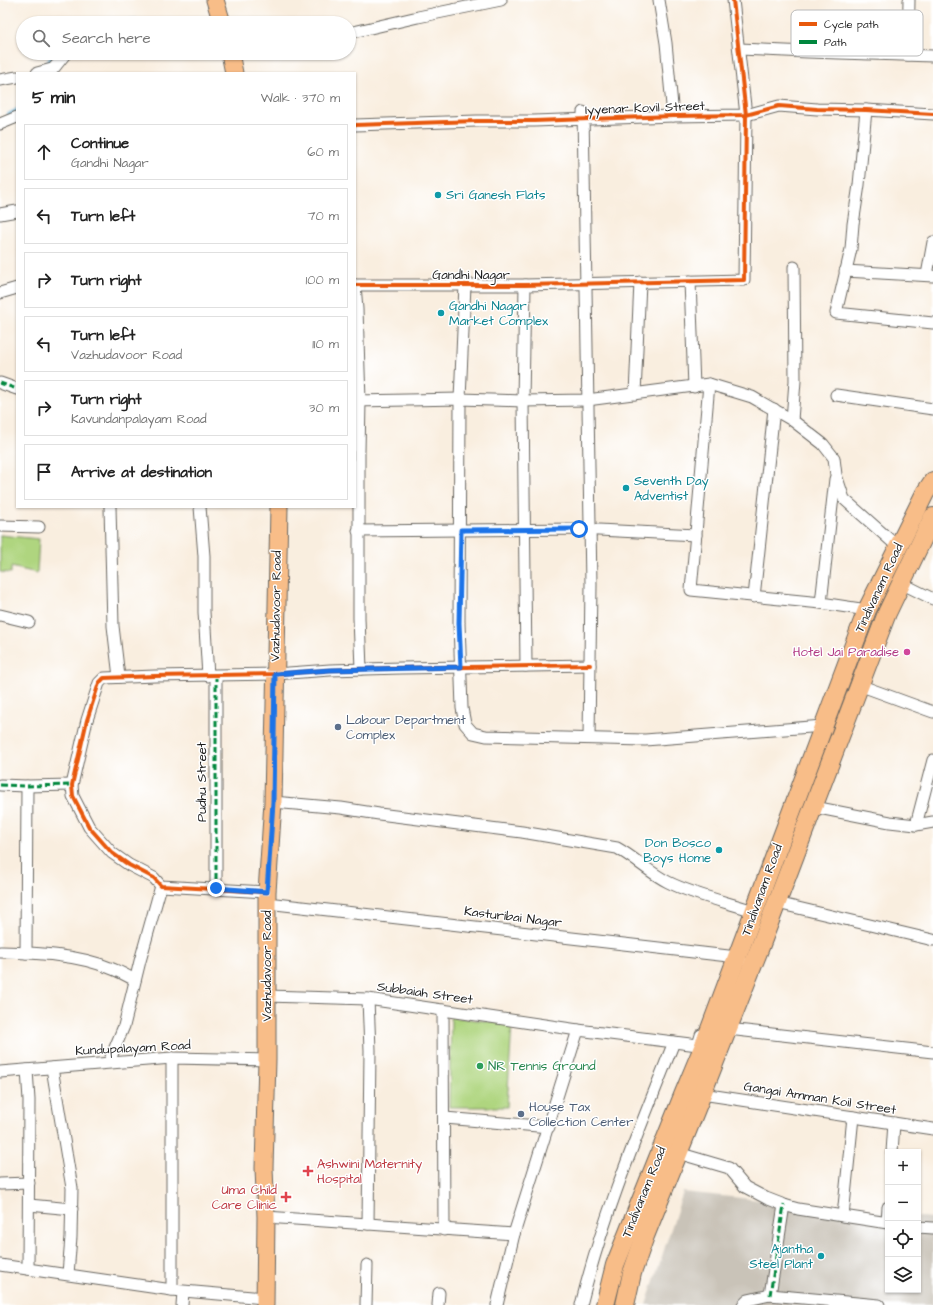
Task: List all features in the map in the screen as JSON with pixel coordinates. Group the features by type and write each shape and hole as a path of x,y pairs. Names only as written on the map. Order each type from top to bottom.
{"highway":[{"name":"Tindivanam Road","path":"605,1305 615,1265 704,1046 734,957 754,911 867,610 925,493 933,481"},
{"path":"625,1305 632,1273 645,1236 777,903 887,613 933,517"}],"main road":[{"path":"217,0 220,16"},
{"path":"231,60 234,72"},
{"name":"Vazhudavoor Road","path":"265,1302 266,1217 264,1168 267,1060 267,898 273,802 279,508"}],"street":[{"path":"356,31 425,15 501,0"},
{"path":"659,0 666,43 673,116"},
{"path":"733,0 746,115"},
{"path":"909,0 909,10"},
{"path":"739,49 791,51"},
{"path":"923,56 933,56"},
{"path":"51,71 60,60"},
{"path":"0,80 16,77"},
{"name":"Iyyenar Kovil Street","path":"356,125 470,121 534,121 583,116 746,115 779,106 933,114"},
{"path":"866,110 851,250 836,313 933,323"},
{"name":"Gandhi Nagar","path":"356,286 526,285 744,280 746,115"},
{"path":"583,116 589,529 589,738"},
{"path":"0,124 16,117"},
{"path":"0,214 16,211"},
{"path":"845,271 930,276 933,242"},
{"path":"792,420 795,381 794,267"},
{"path":"690,281 694,387"},
{"path":"635,394 640,282"},
{"path":"465,285 460,399 461,530 459,623 462,708 465,724 472,733 486,736 645,740 823,726"},
{"path":"526,285 523,401 526,666"},
{"path":"0,293 16,288"},
{"path":"356,298 359,618 361,669"},
{"path":"0,383 16,390"},
{"path":"709,384 691,590 821,603 867,610"},
{"path":"357,401 460,399 523,401 587,400 709,384 752,397 792,420 823,444 834,458 836,475 844,499 898,546"},
{"path":"836,396 933,409"},
{"path":"754,597 774,409"},
{"path":"821,603 836,475"},
{"path":"110,508 113,626 119,677"},
{"name":"Pudhu Street","path":"200,508 204,556 204,612 212,676 216,888"},
{"path":"0,526 40,528"},
{"path":"358,531 589,529 696,535"},
{"path":"901,583 933,599"},
{"path":"0,615 29,622"},
{"path":"109,1062 124,1026 160,886 154,878 129,865 112,853 89,827 73,796 72,784 87,720 99,683 104,678 275,674 361,669 590,665"},
{"path":"859,685 933,712"},
{"path":"916,825 933,760"},
{"path":"0,785 27,786 72,784"},
{"path":"26,953 27,786"},
{"path":"273,802 341,808 522,832 617,848 667,882 754,911"},
{"path":"814,807 890,822 916,825 933,822"},
{"name":"Kasturibai Nagar","path":"160,886 216,888 267,898 734,957 752,966"},
{"path":"777,903 933,940"},
{"path":"0,952 78,958 110,968 135,980"},
{"name":"Subbaiah Street","path":"267,996 368,999 578,1030 698,1045 734,957"},
{"path":"368,999 370,1050 368,1224"},
{"path":"443,1010 445,1118 444,1230"},
{"path":"728,1029 933,1052"},
{"path":"497,1305 514,1234 549,1127 578,1030"},
{"path":"581,1305 588,1276 633,1146 674,1042"},
{"path":"172,1058 178,1291 182,1305"},
{"name":"Kundupalayam Road","path":"0,1072 172,1058 267,1060"},
{"path":"52,1068 72,1188 68,1274"},
{"path":"27,1070 29,1100 28,1268"},
{"name":"Gangai Amman Koil Street","path":"702,1094 933,1129"},
{"path":"843,1216 852,1116"},
{"path":"445,1118 549,1127"},
{"path":"892,1149 894,1123"},
{"path":"678,1153 728,1168 744,1187 784,1205 798,1209 885,1223"},
{"path":"0,1184 29,1183"},
{"path":"28,1205 72,1209"},
{"path":"770,1295 784,1205"},
{"path":"266,1217 514,1234"},
{"path":"921,1227 933,1228"},
{"path":"0,1265 265,1302"},
{"path":"366,1305 367,1265"},
{"path":"438,1305 439,1293"},
{"path":"743,1305 748,1300 770,1295 879,1305"}],"shaded area":[{"path":"683,1192 885,1213 885,1293 921,1293 921,1217 933,1218 933,1305 646,1305"}],"green space":[{"path":"0,535 39,539 37,573 11,567 11,573 0,572"},
{"name":"NR Tennis Ground","path":"451,1017 512,1024 507,1107 449,1107"}],"waterway":[{"path":"45,68 50,60"},
{"path":"8,115 16,111"}],"marked path":[{"path":"0,383 16,389"},
{"path":"216,676 216,888"},
{"path":"0,785 72,785 73,780"},
{"path":"770,1295 784,1205"}],"cycle path":[{"path":"356,285 525,285 744,280 746,115 733,0"},
{"path":"356,125 746,115 779,106 933,114"},
{"path":"267,892 161,886 154,878 129,865 112,853 89,827 73,796 72,785 87,720 99,683 104,678 275,674 330,670 401,668 590,665"}],"place":[{"name":"Sri Ganesh Flats","path":"438,195"},
{"name":"Gandhi Nagar Market Complex","path":"441,313"},
{"name":"Seventh Day Adventist","path":"626,488"},
{"name":"Hotel Jai Paradise","path":"907,652"},
{"name":"Labour Department Complex","path":"338,727"},
{"name":"Don Bosco Boys Home","path":"719,850"},
{"name":"NR Tennis Ground","path":"480,1066"},
{"name":"House Tax Collection Center","path":"521,1114"},
{"name":"Ashwini Maternity Hospital","path":"308,1171"},
{"name":"Uma Child Care Clinic","path":"286,1197"},
{"name":"Ajantha Steel Plant","path":"821,1256"}],"route":[{"path":"216,888 267,892 273,802 275,674 330,670 461,667 459,623 461,530 579,529"}]}
